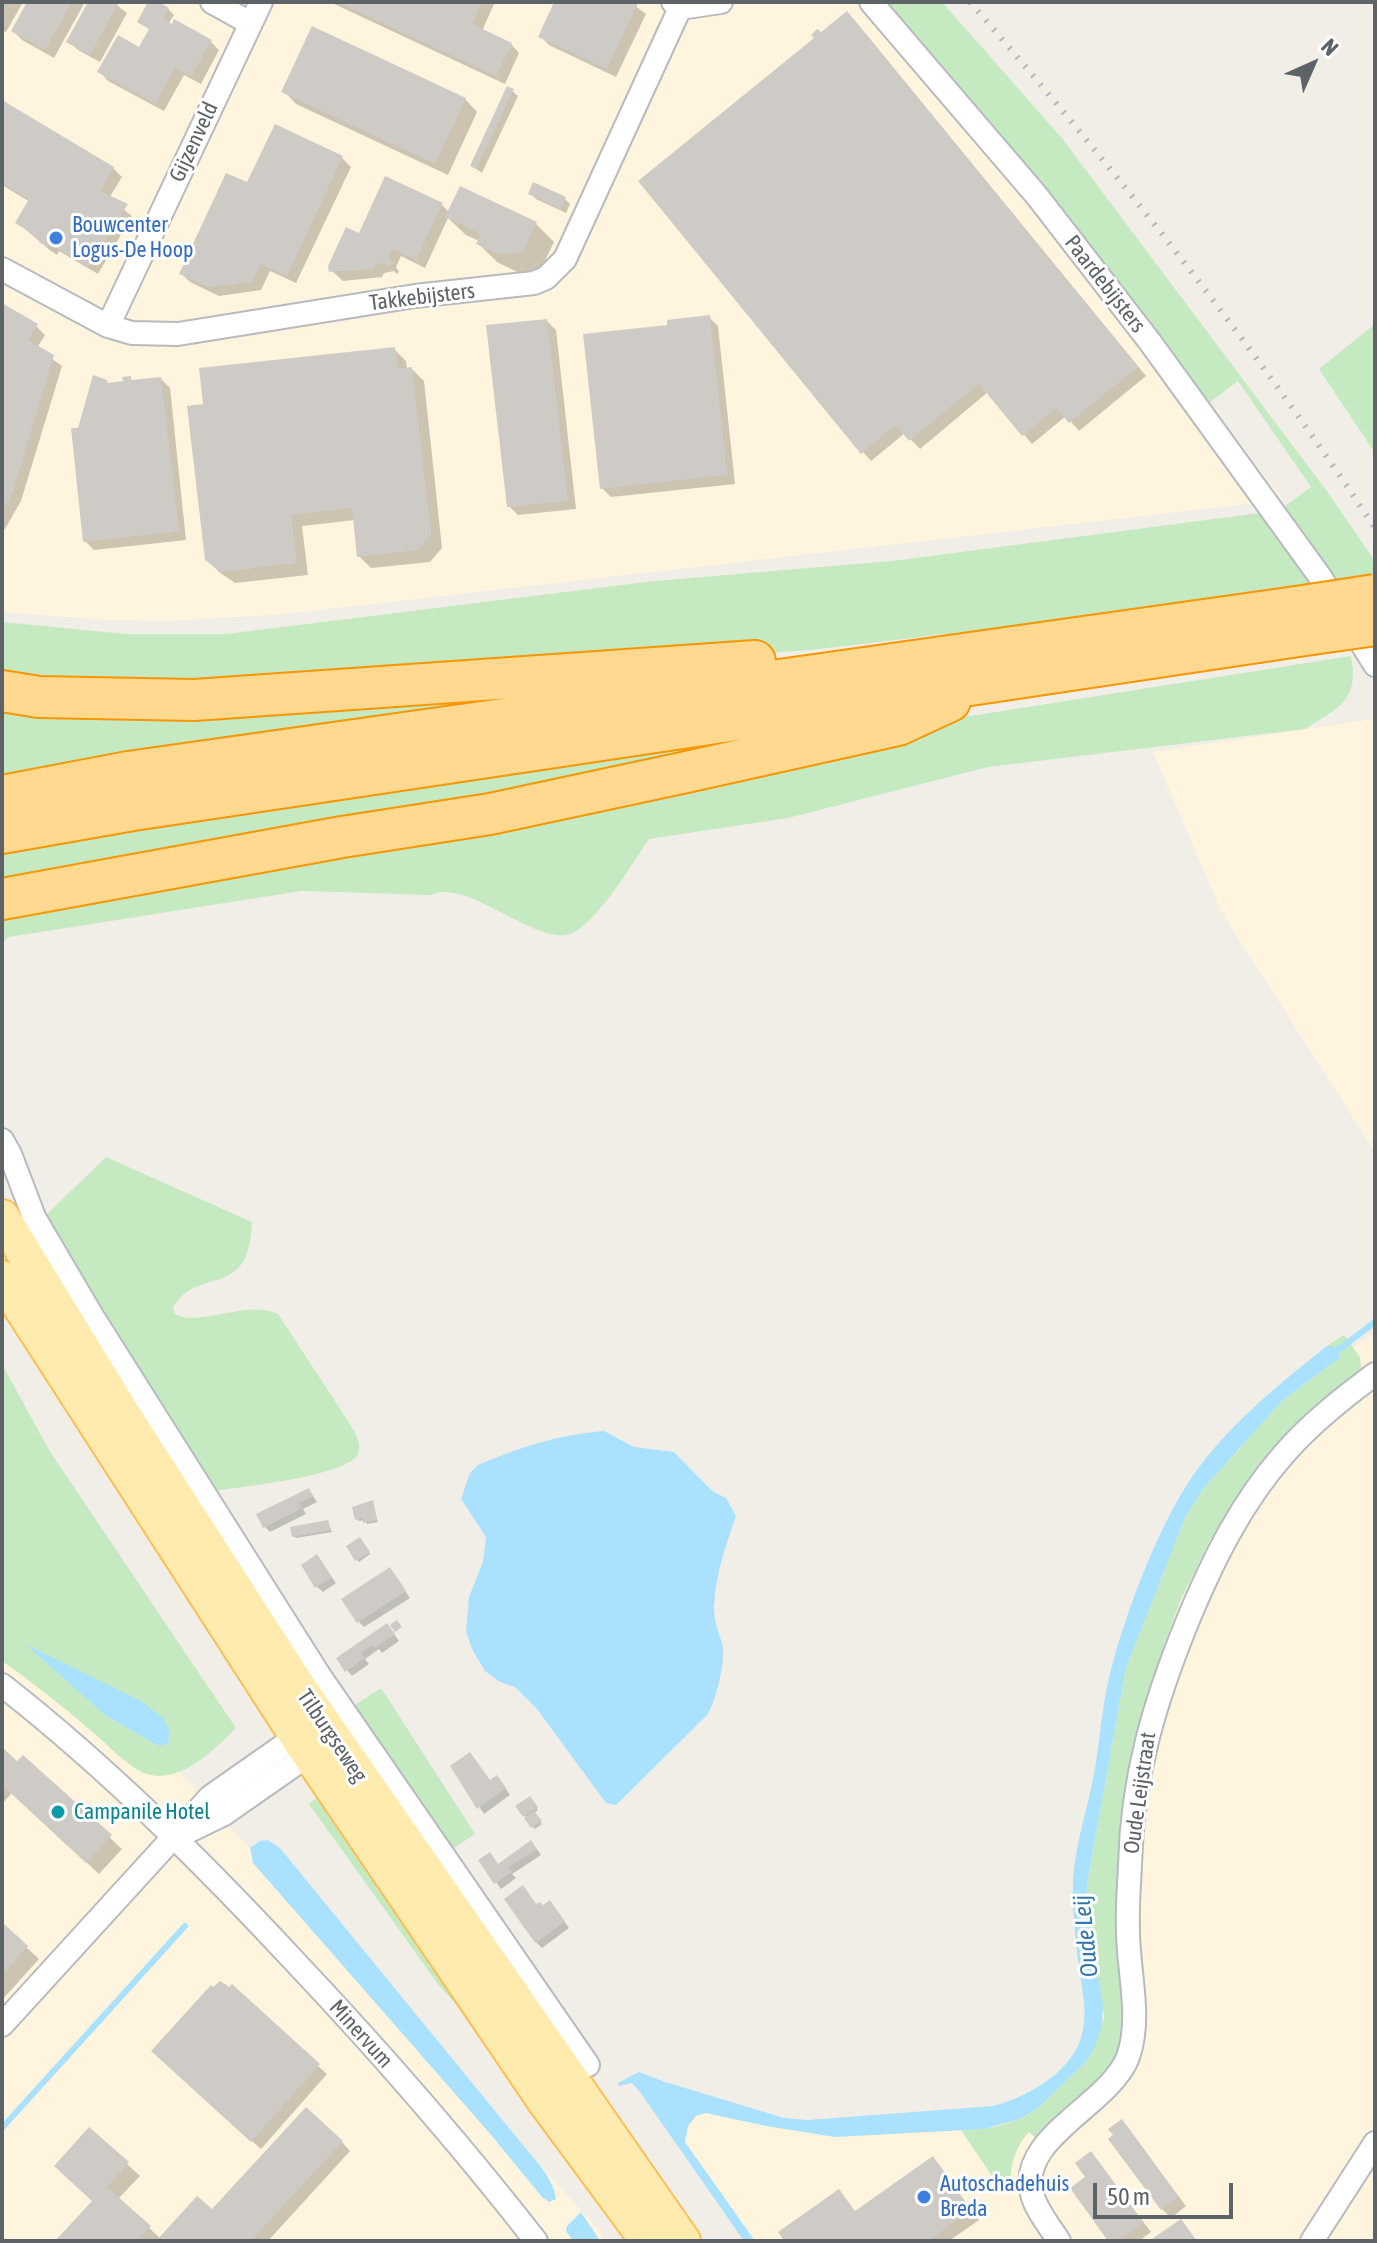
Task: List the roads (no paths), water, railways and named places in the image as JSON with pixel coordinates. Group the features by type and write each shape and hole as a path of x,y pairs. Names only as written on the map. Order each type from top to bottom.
{"highway":[{"path":"2,796 128,772 1375,595"},
{"path":"2,833 133,810 990,682 1310,606 1374,650"},
{"path":"2,691 39,697 180,700 742,661 891,666"},
{"path":"2,899 342,837 490,814 682,773 898,725 990,682"}],"main road":[{"name":"Tilburgseweg","path":"2,1217 122,1413 311,1740 683,2241"},
{"name":"Tilburgseweg","path":"2,1278 311,1740 546,2103 648,2241"}],"street":[{"path":"212,2 250,23"},
{"name":"Gijzenveld","path":"108,326 261,2"},
{"path":"676,5 721,2"},
{"name":"Paardebijsters","path":"871,2 1037,196 1221,438 1310,606 1374,650"},
{"name":"Takkebijsters","path":"2,269 53,299 108,326 132,333 178,334 415,296 534,283 546,278 565,259 676,5"},
{"name":"Tilburgseweg","path":"5,1151 34,1217 94,1319 319,1675 588,2065"},
{"name":"Oude Leijstraat","path":"1059,2241 1033,2197 1031,2172 1043,2147 1105,2092 1128,2057 1134,2016 1127,1929 1130,1851 1145,1743 1162,1685 1212,1563 1233,1522 1284,1454 1328,1411 1375,1374"},
{"name":"Minervum","path":"2,1685 73,1742 176,1837 371,2043 536,2241"},
{"path":"2,2025 210,1797 311,1740"},
{"path":"1312,2241 1375,2143"}],"water":[{"path":"1327,1346 1333,1346 1341,1357 1283,1400 1202,1490 1185,1518 1126,1668 1087,1884 1088,1918 1103,2005 1102,2026 1086,2062 1038,2108 1020,2119 984,2129 835,2137 706,2113 696,2116 688,2126 685,2142 755,2241 744,2241 640,2092 632,2083 619,2086 618,2083 639,2072 784,2118 808,2120 993,2106 1033,2090 1067,2063 1081,2038 1084,2018 1073,1911 1074,1867 1095,1768 1107,1689 1132,1601 1179,1497 1206,1458 1255,1407"},
{"path":"604,1431 634,1447 674,1452 712,1491 726,1498 736,1516 716,1584 714,1607 723,1658 714,1700 707,1715 616,1805 606,1803 537,1709 515,1687 500,1682 485,1671 473,1651 466,1632 469,1597 483,1562 486,1537 461,1499 470,1473 478,1465 540,1443"},
{"path":"25,1644 141,1701 162,1717 170,1732 168,1744 158,1746 105,1715"},
{"path":"268,1840 280,1848 535,2160 547,2175 556,2199 549,2202 542,2197 253,1863 250,1848"},
{"path":"581,2212 600,2241 573,2241 566,2231"}],"waterway":[{"name":"Oude Leij","path":"1333,1354 1375,1322"},
{"path":"2,2128 185,1926"}],"railway":[{"path":"970,2 1130,193 1181,259 1281,392 1375,528"}],"place":[{"name":"Bouwcenter Logus-De Hoop","path":"56,238"},
{"name":"Campanile Hotel","path":"58,1812"},
{"name":"Autoschadehuis Breda","path":"924,2197"}]}
